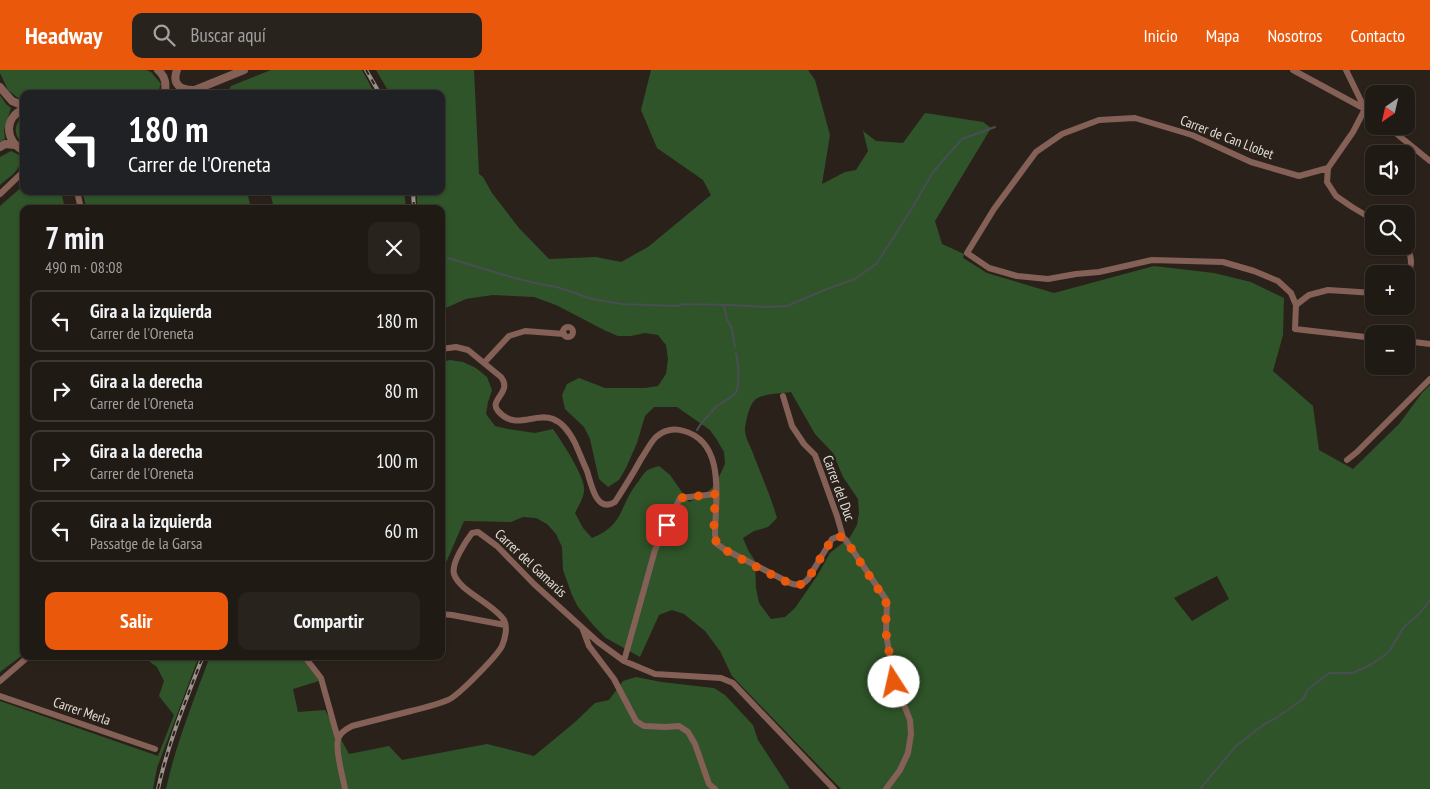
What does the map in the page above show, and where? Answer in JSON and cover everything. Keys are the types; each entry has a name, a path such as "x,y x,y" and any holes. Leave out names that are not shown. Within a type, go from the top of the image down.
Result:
{"street":[{"path":"158,70 166,81 165,90"},
{"path":"177,70 175,82 179,87 187,90 195,90 244,70"},
{"path":"1293,70 1365,109"},
{"path":"1346,70 1365,109"},
{"path":"0,87 12,101 20,106"},
{"path":"1365,109 1353,132 1328,168 1327,182 1336,196 1365,215"},
{"path":"15,145 9,133 9,126 11,119 20,110"},
{"name":"Carrer de Can Llobet","path":"1296,305 1291,294 1278,281 1254,271 1223,262 1152,260 1099,272 1048,279 1017,276 989,268 967,253 994,210 1036,152 1062,134 1099,120 1135,118 1192,134 1251,162 1299,176 1328,168"},
{"path":"1398,135 1430,160"},
{"path":"0,147 5,144 15,145 20,148"},
{"path":"0,194 20,175"},
{"path":"1365,292 1328,290 1309,295 1296,305 1294,329 1365,337"},
{"path":"484,363 510,336 525,330 564,334"},
{"path":"1415,342 1430,344"},
{"path":"445,348 464,348 501,377 505,383 504,390 496,404 498,411 509,419 516,422 546,417 561,423 570,433 594,493 602,503 610,504 615,502 652,441 661,433 674,430 685,431 701,441 710,452 715,468 715,535 719,546 724,550 794,584 801,584 807,580 832,539 837,536 843,537"},
{"path":"1347,460 1430,379"},
{"name":"Carrer del Duc","path":"784,396 792,426 815,456 843,537 886,601 886,633 893,677 910,720 911,734 908,753 900,770 886,789"},
{"path":"624,661 655,550 680,498 716,494"},
{"name":"Carrer del Gamarús","path":"505,625 505,622 498,613 458,582 453,572 454,564 472,532 478,532 497,546 534,584 598,642 624,661 654,674 721,678 733,683 834,789"},
{"path":"338,739 344,730 352,726 430,706 454,697 502,647 506,634 505,625 445,614"},
{"path":"582,627 589,646 616,683 636,721 644,726 679,726 688,732 695,744 709,784 715,789"},
{"path":"0,681 24,660"},
{"path":"307,660 321,678 338,739 338,750 345,789"},
{"name":"Carrer Merla","path":"0,696 156,749"}],"green space":[{"path":"0,70 146,70 151,72 161,84 159,90 20,90 20,99 8,90"},
{"path":"271,70 362,70 373,90 229,90 231,86"},
{"path":"376,70 474,70 479,174 519,228 549,259 596,257 621,262 648,247 711,195 703,180 657,148 641,110 651,70 808,70 815,80 830,135 822,184 845,172 856,170 868,151 863,131 876,141 903,143 925,113 983,122 991,128 935,221 942,244 964,254 963,258 987,273 1054,293 1154,266 1214,273 1251,282 1284,298 1283,335 1273,371 1313,406 1319,450 1353,469 1399,424 1430,385 1430,789 841,789 732,676 720,651 705,631 684,614 672,610 659,615 640,657 606,638 578,607 563,570 562,547 556,534 547,524 536,518 523,517 511,522 464,521 445,565 445,361 463,362 476,368 487,377 492,390 486,414 495,426 535,433 553,429 580,473 584,494 575,513 583,528 592,538 603,533 616,521 632,490 647,471 659,466 670,475 689,502 702,496 712,488 725,464 724,452 710,430 677,407 654,407 645,416 637,443 626,468 619,480 608,487 599,479 590,439 584,427 565,409 562,395 567,384 579,378 605,388 645,388 658,386 666,374 668,359 666,345 658,335 645,333 618,336 556,305 534,297 493,295 466,299 445,308 445,205 417,205 417,195 445,195 445,90 388,90","holes":["791,392 815,434 833,453 843,477 858,499 859,513 857,525 850,537 830,553 795,608 785,617 771,619 759,603 756,588 755,561 743,538 754,531 768,527 777,518 746,437 745,428 750,407 761,396","1217,576 1229,599 1192,621 1174,598"]},
{"path":"0,95 11,108 4,130 5,139 0,142"},
{"path":"20,119 20,141 16,134"},
{"path":"11,151 19,155 20,164 15,172 0,185 0,157"},
{"path":"20,188 20,195 62,195 64,205 20,205 20,657 0,672 0,206"},
{"path":"83,195 248,195 250,205 86,205"},
{"path":"271,195 404,195 406,205 273,205"},
{"path":"147,660 198,660 157,768 153,789 0,789 0,701 158,756 174,715 159,696 164,681 157,667"},
{"path":"209,660 303,660 321,678 319,681 293,689 298,712 325,710 349,754 389,746 402,760 487,744 534,756 595,703 609,700 623,681 636,677 714,688 725,695 753,725 758,740 790,789 166,789 180,738"}],"waterway":[{"path":"448,258 511,277 557,287 592,299 622,304 787,306 855,279 877,263 933,172 962,139 995,127"},
{"path":"724,306 732,329 735,347"},
{"path":"697,430 717,406 736,392 738,378 736,353"},
{"path":"1200,789 1236,746 1263,725 1303,699 1308,689 1329,673 1353,673 1372,664 1389,652 1403,628 1420,613 1430,600"}],"railway":[{"path":"366,70 378,90"},
{"path":"413,195 414,205"},
{"path":"158,789 172,738 201,660"}],"route":[{"path":"667,525 680,498 716,494 715,535 719,546 796,585 808,579 830,541 837,536 843,537 886,601 886,633 894,682"}]}
